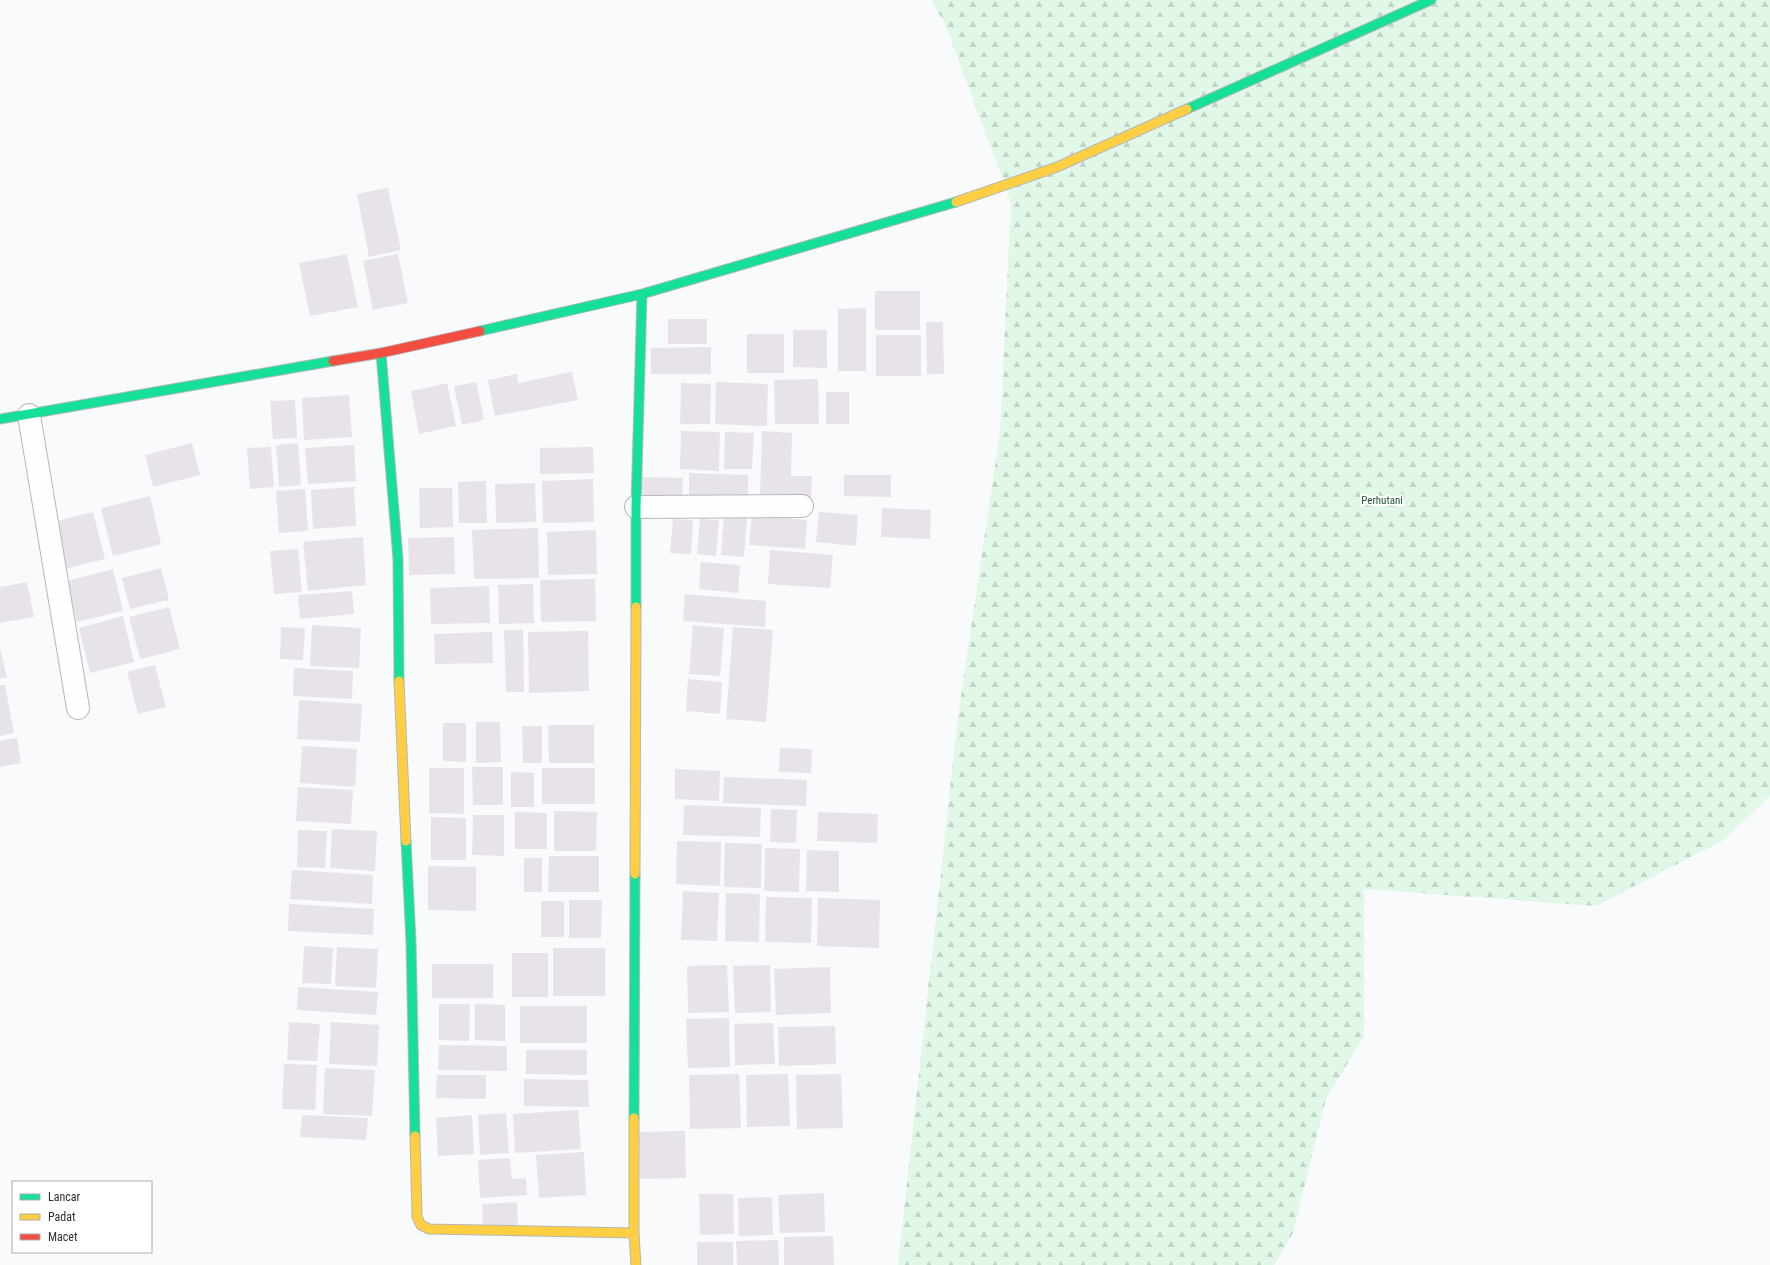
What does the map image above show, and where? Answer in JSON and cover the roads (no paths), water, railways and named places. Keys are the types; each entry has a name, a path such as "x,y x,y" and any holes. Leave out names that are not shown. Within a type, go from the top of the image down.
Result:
{"street":[{"path":"0,419 381,353 642,294 943,206 1057,167 1431,0"},
{"path":"636,1265 634,1233 636,507 642,294"},
{"path":"381,353 398,559 399,686 411,942 417,1217 421,1225 429,1229 634,1233"},
{"path":"29,415 78,708"},
{"path":"636,507 802,506"}],"park label":[{"name":"Perhutani","path":"1382,500"}]}
